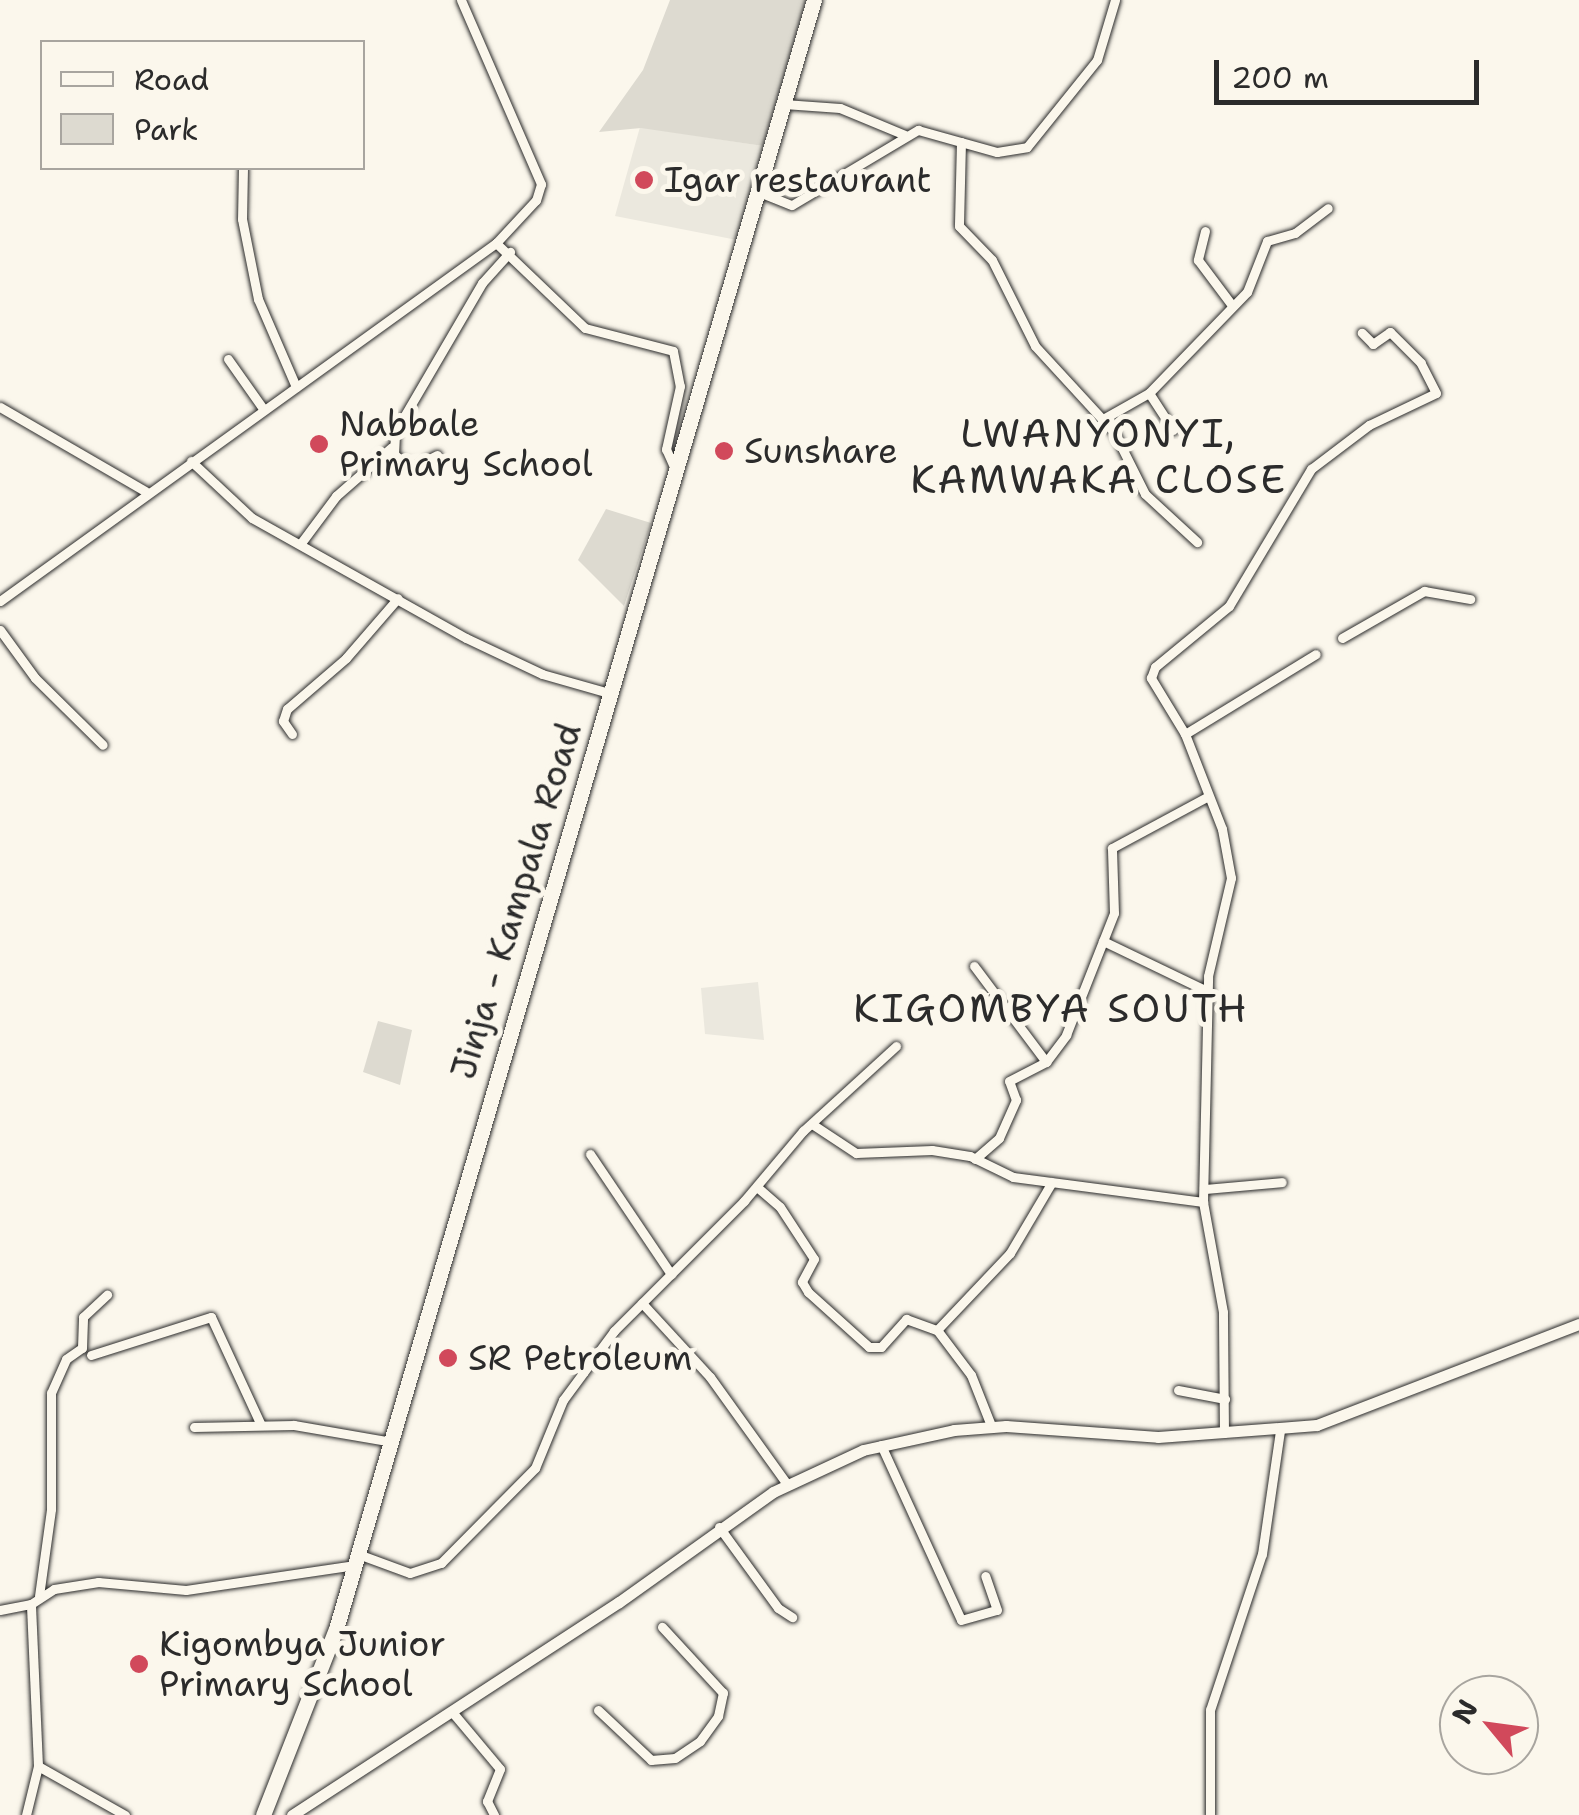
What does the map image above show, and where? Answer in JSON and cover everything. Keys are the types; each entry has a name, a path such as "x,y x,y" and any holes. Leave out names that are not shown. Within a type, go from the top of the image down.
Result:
{"highway":[{"name":"Jinja - Kampala Road","path":"264,1815 318,1684 357,1560 674,467 814,0"}],"street":[{"path":"0,601 145,490 264,410 496,243 536,200 541,184 461,0"},
{"path":"759,192 792,205 918,130 997,152 1027,147 1042,134 1096,60 1115,0"},
{"path":"784,104 840,108 904,135"},
{"path":"960,142 960,226 992,260 1036,346 1103,419 1145,494 1197,542"},
{"path":"243,170 242,219 258,299 296,386"},
{"path":"1103,419 1150,393 1231,304 1247,292 1267,241 1295,234 1328,208"},
{"path":"1205,231 1198,260 1231,304"},
{"path":"496,243 510,252 585,328 673,351 680,386 666,449 674,467"},
{"path":"301,544 336,496 392,447 428,374 482,283 510,252"},
{"path":"1224,1432 1223,1312 1203,1202 1212,951 1231,895 1226,841 1205,798 1185,734 1151,678 1155,667 1230,606 1311,469 1369,425 1436,392 1421,363 1390,332 1373,344 1362,333"},
{"path":"228,359 264,410"},
{"path":"1150,393 1173,430"},
{"path":"0,407 145,490"},
{"path":"392,447 417,465 437,455"},
{"path":"191,461 228,500 398,598 542,674 609,693"},
{"path":"1342,638 1424,591 1470,599"},
{"path":"292,734 282,720 287,709 346,658 398,598"},
{"path":"0,630 36,678 103,745"},
{"path":"1185,734 1316,654"},
{"path":"975,1159 999,1138 1016,1100 1009,1081 1046,1062 1066,1035 1114,913 1112,848 1205,798"},
{"path":"1103,941 1209,992"},
{"path":"974,966 1046,1062"},
{"path":"0,1610 109,1581 186,1590 357,1560 410,1573 441,1563 535,1468 574,1380 812,1124 896,1046"},
{"path":"812,1124 856,1153 932,1150 975,1159 1012,1178 1203,1202"},
{"path":"590,1154 671,1274"},
{"path":"936,1330 1010,1254 1052,1182"},
{"path":"1204,1189 1282,1182"},
{"path":"757,1187 780,1207 814,1258 802,1282 808,1292 869,1347 881,1347 906,1319 936,1330 971,1375 992,1428"},
{"path":"26,1815 38,1766 35,1600 51,1510 53,1383 66,1359 82,1348 84,1316 107,1295"},
{"path":"642,1303 710,1378 787,1484"},
{"path":"91,1355 211,1317 260,1423"},
{"path":"292,1815 453,1713 787,1484 880,1445 992,1428 1158,1437 1280,1431 1340,1420 1579,1324"},
{"path":"1178,1390 1225,1399"},
{"path":"194,1427 260,1423 392,1442"},
{"path":"1210,1815 1210,1710 1262,1554 1280,1431"},
{"path":"880,1445 961,1620 997,1610 985,1576"},
{"path":"719,1527 778,1608 792,1617"},
{"path":"598,1710 651,1760 675,1758 700,1741 718,1716 724,1693 662,1627"},
{"path":"453,1713 500,1769 487,1801 494,1815"},
{"path":"38,1766 126,1815"}],"shaded area":[{"path":"640,127 763,146 737,240 615,216"},
{"path":"758,982 764,1040 705,1034 701,988"}],"green space":[{"path":"670,0 806,0 763,146 641,128 599,132 643,70"},
{"path":"606,509 651,523 624,606 578,560"},
{"path":"378,1021 412,1030 400,1085 363,1072"}],"place":[{"name":"Igar restaurant","path":"644,180"},
{"name":"Nabbale Primary School","path":"319,444"},
{"name":"Sunshare","path":"724,451"},
{"name":"SR Petroleum","path":"448,1358"},
{"name":"Kigombya Junior Primary School","path":"139,1664"}],"district":[{"name":"LWANYONYI, KAMWAKA CLOSE","path":"1099,456"},
{"name":"KIGOMBYA SOUTH","path":"1051,1008"}]}
